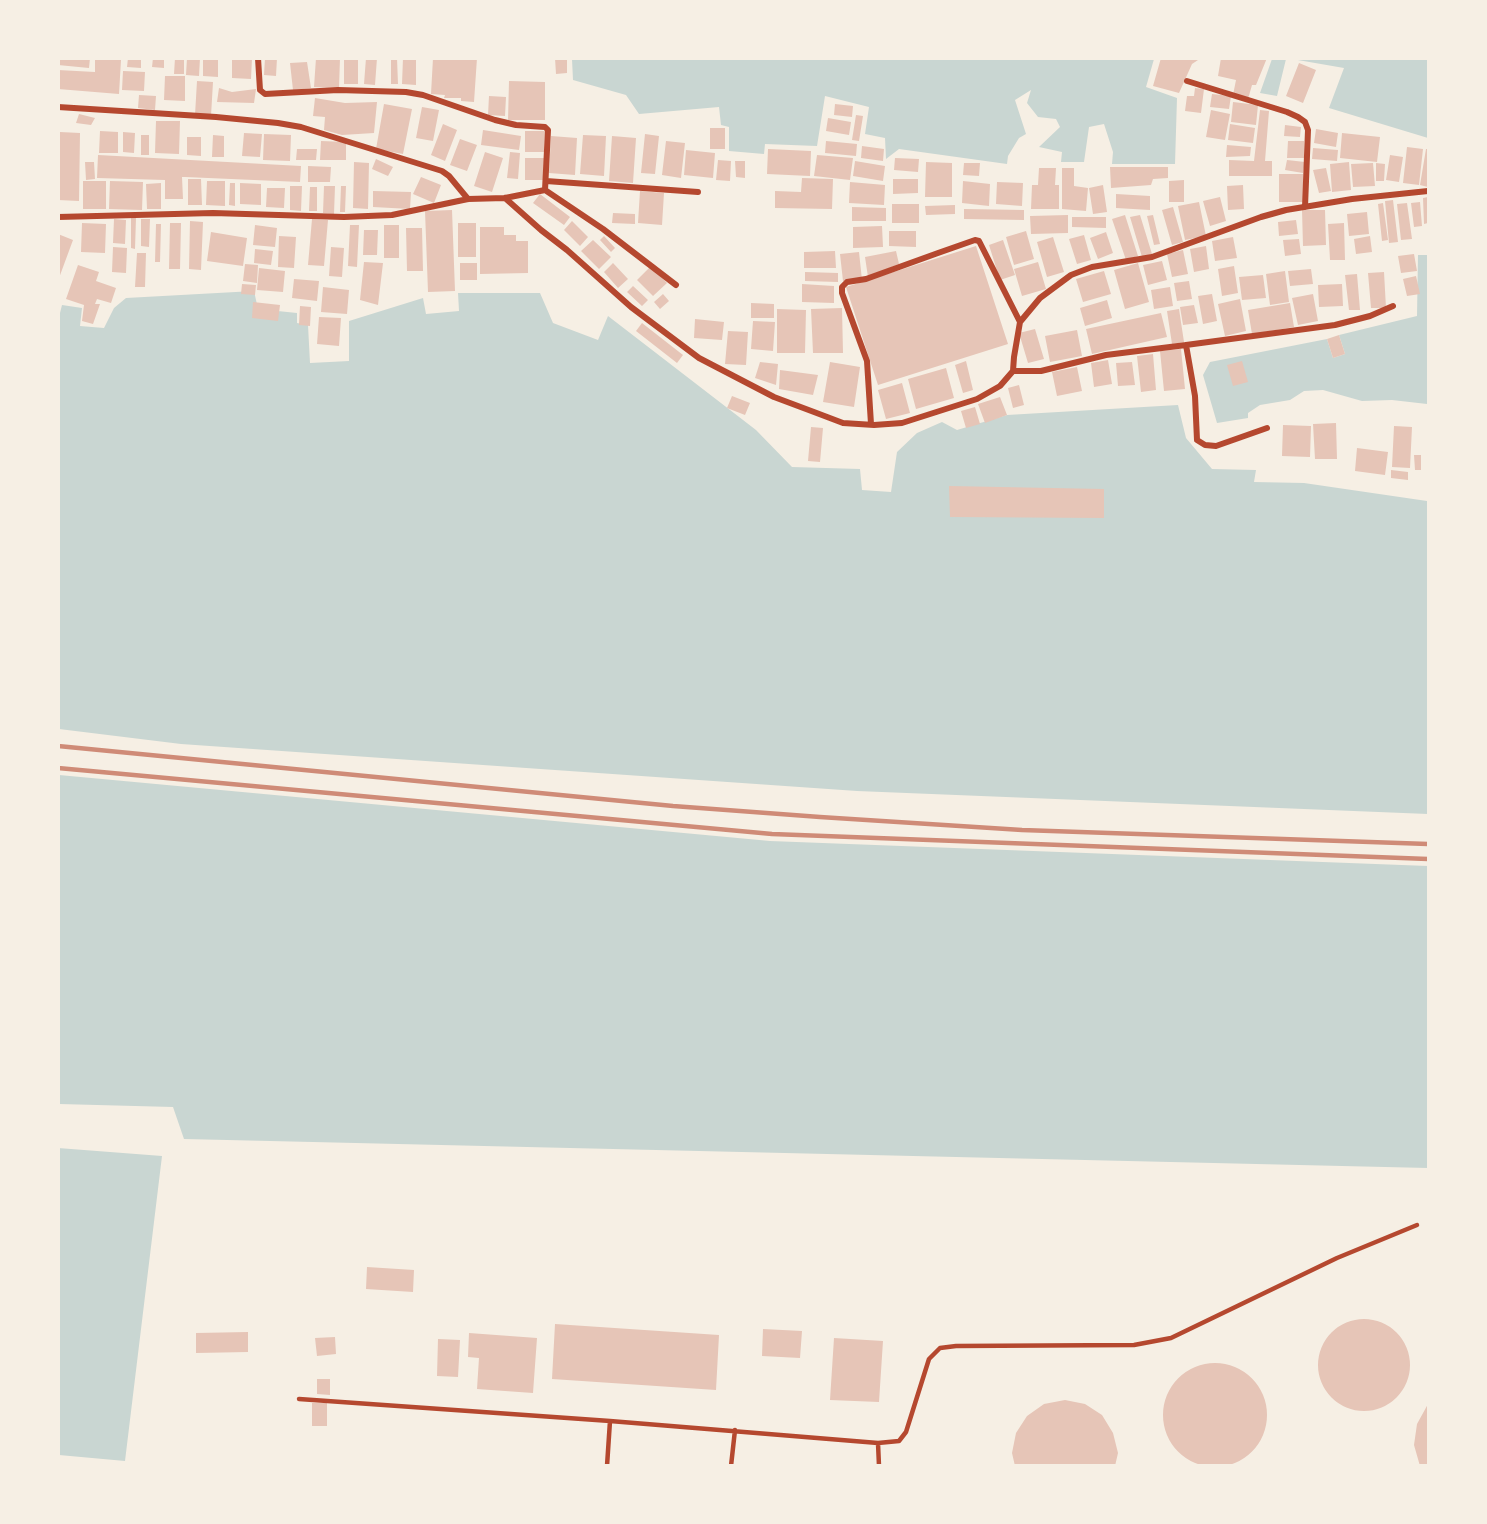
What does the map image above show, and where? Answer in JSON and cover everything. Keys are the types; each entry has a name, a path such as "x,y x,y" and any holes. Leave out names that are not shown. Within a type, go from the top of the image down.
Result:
{"street":[{"path":"258,58 260,90 265,94 338,90 423,95 495,120 516,125 545,127 548,130 544,190"},
{"path":"1186,81 1287,112 1305,122 1308,130 1305,207"},
{"path":"58,106 216,117 301,127 442,171 468,199"},
{"path":"546,182 698,192"},
{"path":"58,217 213,213 344,217 401,214 468,199 505,198 544,190 603,229 676,285"},
{"path":"505,198 631,307 699,358 774,397 843,423 871,424 902,423 977,399 1000,386 1013,371 1020,322 1041,298 1071,275 1092,267 1152,257 1261,217 1352,199 1428,191"},
{"path":"871,424 867,361 842,293 845,284 866,279 975,240 979,241 1020,322"},
{"path":"1013,371 1041,371 1106,355 1335,325 1370,316 1393,306"},
{"path":"1186,345 1195,396 1197,440 1205,446 1216,447 1267,428"}],"lane":[{"path":"299,1399 735,1430 878,1443 899,1441 906,1432 929,1359 940,1348 1134,1345 1172,1338 1337,1258 1417,1225"},
{"path":"607,1466 610,1421"},
{"path":"731,1466 735,1430"},
{"path":"878,1443 879,1466"}],"shaded area":[{"path":"572,59 1154,59 1146,87 1177,98 1175,164 1112,164 1113,152 1104,124 1089,127 1084,162 1061,162 1062,152 1039,147 1060,127 1056,119 1038,117 1027,103 1031,90 1015,100 1026,134 1019,138 1008,156 1007,164 899,149 886,159 885,138 865,134 869,107 825,96 817,146 765,144 764,154 729,151 729,127 721,125 719,107 639,114 626,95 573,80"},
{"path":"1272,59 1286,59 1277,96 1260,93"},
{"path":"1292,59 1428,59 1428,138 1329,108 1344,68"},
{"path":"1418,255 1428,255 1428,814 857,791 181,744 59,729 58,321 62,305 82,308 80,326 104,328 114,308 126,298 254,291 258,309 297,313 297,323 308,325 310,363 349,361 349,321 423,298 426,314 459,311 458,293 540,293 553,323 598,340 608,316 756,430 792,467 860,469 862,490 891,492 897,452 917,433 942,422 957,430 1007,415 1178,405 1186,438 1212,469 1256,470 1254,482 1304,483 1427,501 1427,404 1392,400 1362,401 1323,390 1304,391 1290,400 1260,405 1248,413 1248,418 1217,423 1203,375 1210,362 1327,339 1333,358 1345,354 1339,335 1417,316"},
{"path":"59,775 770,841 1428,866 1428,1168 184,1139 173,1107 59,1104"},
{"path":"58,1148 162,1156 125,1461 59,1455"}],"building":[{"path":"58,58 90,58 89,68 58,65"},
{"path":"128,58 141,58 141,68 127,67"},
{"path":"153,58 164,58 164,68 152,67"},
{"path":"175,58 184,58 184,74 174,74"},
{"path":"187,58 200,58 199,76 186,75"},
{"path":"203,58 218,58 218,77 203,76"},
{"path":"232,58 252,58 251,79 232,78"},
{"path":"265,58 277,58 276,76 264,75"},
{"path":"316,58 340,58 339,88 314,87"},
{"path":"344,58 358,58 358,84 344,84"},
{"path":"366,58 377,58 375,85 364,84"},
{"path":"391,58 397,58 398,84 391,84"},
{"path":"403,58 416,58 416,85 402,84"},
{"path":"433,58 477,58 474,102 431,94"},
{"path":"555,58 567,58 567,73 556,74"},
{"path":"1161,58 1201,58 1192,64 1179,93 1153,86"},
{"path":"1221,58 1267,58 1256,85 1252,85 1248,99 1233,95 1236,80 1218,76"},
{"path":"95,59 121,60 119,94 58,89 58,70 95,72"},
{"path":"307,62 311,88 293,90 290,63"},
{"path":"1299,63 1316,70 1303,103 1286,96"},
{"path":"123,71 145,72 144,91 122,90"},
{"path":"165,76 185,76 185,101 164,100"},
{"path":"197,81 213,82 211,116 195,115"},
{"path":"509,81 545,82 545,120 508,120"},
{"path":"219,88 232,92 256,89 254,103 217,102"},
{"path":"1195,88 1204,89 1201,113 1185,111 1187,96 1194,96"},
{"path":"1212,94 1231,96 1229,109 1210,107"},
{"path":"139,95 156,96 155,110 138,108"},
{"path":"489,96 506,97 505,116 488,115"},
{"path":"315,98 345,103 377,102 374,133 342,135 324,130 325,117 313,116"},
{"path":"1233,102 1258,105 1256,125 1231,122"},
{"path":"384,104 412,109 403,154 376,149"},
{"path":"835,104 853,106 852,117 834,115"},
{"path":"422,107 439,110 433,141 416,138"},
{"path":"1211,110 1230,114 1225,140 1206,137"},
{"path":"1260,110 1269,111 1265,161 1272,161 1272,176 1229,176 1229,160 1254,161"},
{"path":"79,114 95,118 91,125 76,123"},
{"path":"856,115 863,116 859,141 852,140"},
{"path":"828,118 851,122 849,135 826,131"},
{"path":"156,121 180,121 179,154 155,153"},
{"path":"443,124 457,130 445,161 431,155"},
{"path":"1230,124 1255,128 1253,143 1228,140"},
{"path":"1285,125 1301,127 1300,137 1284,136"},
{"path":"710,128 725,128 725,149 710,149"},
{"path":"1316,129 1338,133 1336,147 1314,143"},
{"path":"483,130 521,136 519,150 481,145"},
{"path":"100,131 118,132 118,153 99,153"},
{"path":"525,131 545,131 544,152 525,152"},
{"path":"60,132 80,133 79,201 58,200"},
{"path":"123,132 135,133 134,153 123,152"},
{"path":"244,133 262,134 260,157 242,156"},
{"path":"1342,133 1380,137 1377,162 1340,158"},
{"path":"264,134 291,135 290,161 263,160"},
{"path":"645,134 659,136 655,174 641,173"},
{"path":"141,135 149,135 149,155 141,155"},
{"path":"213,135 224,136 224,157 212,157"},
{"path":"583,135 606,136 604,176 580,174"},
{"path":"551,136 577,138 575,175 549,173"},
{"path":"612,136 636,138 633,183 609,181"},
{"path":"187,137 201,137 201,156 187,155"},
{"path":"460,139 477,145 467,171 450,165"},
{"path":"321,141 346,142 346,160 320,160"},
{"path":"666,141 685,143 681,178 662,175"},
{"path":"826,141 857,144 856,156 825,153"},
{"path":"1288,141 1304,141 1304,158 1287,158"},
{"path":"1227,145 1251,147 1250,156 1226,157"},
{"path":"862,146 884,149 883,161 861,158"},
{"path":"1407,147 1423,149 1419,185 1403,183"},
{"path":"1313,148 1338,150 1337,161 1312,159"},
{"path":"297,149 317,149 316,160 296,160"},
{"path":"768,149 811,151 810,176 767,174"},
{"path":"1426,149 1428,149 1428,187 1420,185"},
{"path":"686,150 715,153 713,178 684,175"},
{"path":"485,152 503,158 492,192 474,186"},
{"path":"510,152 520,153 518,179 507,178"},
{"path":"98,155 301,166 300,182 182,177 183,199 165,199 165,180 97,178"},
{"path":"817,155 853,158 850,180 814,176"},
{"path":"1390,155 1403,157 1399,182 1386,180"},
{"path":"525,158 544,158 543,180 525,180"},
{"path":"895,158 919,159 918,172 894,170"},
{"path":"376,159 393,167 388,176 372,169"},
{"path":"718,160 731,161 730,181 716,180"},
{"path":"1287,160 1305,162 1303,173 1285,170"},
{"path":"735,161 745,161 745,178 736,177"},
{"path":"855,161 885,166 883,181 853,176"},
{"path":"85,162 94,162 95,179 86,180"},
{"path":"354,162 369,163 368,209 353,208"},
{"path":"926,162 952,163 952,197 925,197"},
{"path":"1349,162 1351,190 1332,192 1330,164"},
{"path":"964,163 980,163 979,176 963,175"},
{"path":"1373,163 1375,186 1353,187 1351,164"},
{"path":"1376,163 1385,164 1384,181 1376,181"},
{"path":"308,166 331,167 330,182 308,182"},
{"path":"1110,167 1168,167 1168,178 1153,179 1151,185 1111,188"},
{"path":"1039,168 1056,168 1055,185 1059,185 1059,209 1031,209 1032,185 1038,185"},
{"path":"1062,168 1074,168 1074,186 1088,188 1086,211 1062,209"},
{"path":"1326,168 1331,191 1319,193 1313,170"},
{"path":"1279,174 1303,174 1303,202 1279,202"},
{"path":"421,177 441,185 434,203 413,194"},
{"path":"802,178 833,179 832,209 775,208 775,191 801,192"},
{"path":"188,179 201,179 202,205 188,205"},
{"path":"893,179 918,179 918,193 893,194"},
{"path":"1184,180 1184,202 1169,202 1169,181"},
{"path":"83,181 106,181 106,209 83,209"},
{"path":"110,181 143,182 142,210 109,209"},
{"path":"207,181 225,181 225,206 206,205"},
{"path":"963,181 990,184 989,206 962,203"},
{"path":"850,182 885,185 884,205 849,203"},
{"path":"997,182 1023,183 1022,206 996,204"},
{"path":"161,183 161,209 147,209 146,184"},
{"path":"230,183 235,183 235,206 229,205"},
{"path":"240,183 261,184 261,205 240,204"},
{"path":"1103,185 1107,212 1093,214 1089,188"},
{"path":"1243,185 1244,209 1228,210 1227,186"},
{"path":"290,186 302,186 301,211 290,210"},
{"path":"324,186 335,186 334,214 323,213"},
{"path":"341,186 346,186 345,212 340,212"},
{"path":"310,187 317,187 317,211 309,211"},
{"path":"267,188 285,188 284,208 266,207"},
{"path":"373,191 411,192 410,209 373,207"},
{"path":"640,191 664,193 662,225 638,223"},
{"path":"540,194 570,217 564,225 533,203"},
{"path":"1116,194 1150,196 1150,210 1116,208"},
{"path":"1220,197 1226,221 1210,226 1203,201"},
{"path":"1428,197 1428,223 1424,224 1423,198"},
{"path":"1393,200 1398,242 1389,243 1385,201"},
{"path":"1199,202 1206,236 1185,240 1178,206"},
{"path":"1420,202 1422,226 1414,227 1411,203"},
{"path":"1383,203 1388,240 1382,241 1378,204"},
{"path":"1407,203 1412,239 1401,240 1397,204"},
{"path":"892,204 919,204 919,223 892,223"},
{"path":"955,205 955,214 926,215 925,206"},
{"path":"852,207 886,208 886,221 852,221"},
{"path":"1173,207 1183,242 1172,245 1162,210"},
{"path":"964,209 1024,210 1024,220 964,219"},
{"path":"452,210 455,291 428,292 425,211"},
{"path":"1302,210 1325,210 1326,245 1303,246"},
{"path":"1367,212 1369,234 1349,236 1347,214"},
{"path":"613,213 635,214 635,224 612,223"},
{"path":"1068,215 1068,233 1031,234 1030,216"},
{"path":"1125,215 1138,256 1126,260 1112,219"},
{"path":"1140,215 1152,254 1142,257 1130,217"},
{"path":"1153,215 1160,244 1154,245 1147,216"},
{"path":"1072,217 1106,217 1106,228 1072,227"},
{"path":"131,218 136,218 135,249 131,248"},
{"path":"114,219 126,220 125,244 113,243"},
{"path":"141,219 150,219 149,247 141,246"},
{"path":"312,219 328,220 324,266 308,265"},
{"path":"1296,220 1298,234 1279,236 1278,222"},
{"path":"190,221 203,222 201,270 189,269"},
{"path":"572,221 588,237 580,246 564,230"},
{"path":"82,223 106,224 105,253 81,252"},
{"path":"170,223 181,223 180,269 169,269"},
{"path":"458,223 476,223 476,257 458,257"},
{"path":"1344,223 1345,260 1330,260 1328,224"},
{"path":"156,224 161,224 160,262 155,262"},
{"path":"255,225 277,228 275,247 253,245"},
{"path":"350,225 359,225 357,267 348,266"},
{"path":"384,225 399,225 399,258 384,258"},
{"path":"882,226 883,247 853,248 853,227"},
{"path":"480,227 504,227 504,235 516,235 516,241 528,241 528,273 480,274"},
{"path":"406,228 422,228 423,271 407,271"},
{"path":"364,230 378,230 377,255 363,255"},
{"path":"889,231 916,231 916,247 889,246"},
{"path":"1026,231 1034,259 1014,265 1006,237"},
{"path":"211,232 247,238 243,266 207,261"},
{"path":"1106,232 1113,253 1098,259 1090,238"},
{"path":"58,234 73,240 59,278 58,278"},
{"path":"1084,235 1091,260 1077,264 1069,239"},
{"path":"279,236 296,237 294,268 278,267"},
{"path":"604,236 615,248 611,252 600,240"},
{"path":"1370,236 1372,252 1356,254 1354,239"},
{"path":"1053,237 1064,272 1047,277 1037,242"},
{"path":"1233,237 1237,258 1215,261 1212,241"},
{"path":"1299,239 1301,254 1285,256 1283,240"},
{"path":"593,240 611,257 599,269 581,251"},
{"path":"1003,240 1015,275 1000,280 989,245"},
{"path":"976,246 1008,344 878,385 846,287"},
{"path":"1206,246 1209,269 1194,272 1190,249"},
{"path":"113,247 127,248 126,273 112,272"},
{"path":"331,247 344,248 342,277 329,276"},
{"path":"255,249 273,251 271,265 254,263"},
{"path":"1183,250 1188,274 1172,277 1167,254"},
{"path":"835,251 836,268 804,268 804,252"},
{"path":"896,251 899,264 868,277 865,257"},
{"path":"859,252 862,280 843,281 840,254"},
{"path":"137,253 146,253 145,287 135,287"},
{"path":"1414,254 1417,271 1401,273 1398,256"},
{"path":"1162,261 1167,280 1148,285 1143,265"},
{"path":"364,262 383,263 378,305 360,300"},
{"path":"1038,262 1046,289 1022,296 1014,269"},
{"path":"460,263 477,263 477,280 460,280"},
{"path":"613,263 628,279 618,288 604,272"},
{"path":"1138,263 1149,302 1125,309 1114,270"},
{"path":"245,264 258,265 257,283 243,281"},
{"path":"78,265 99,272 96,281 116,288 111,303 97,299 95,304 100,304 93,324 82,321 84,305 66,299"},
{"path":"651,266 667,283 653,296 637,280"},
{"path":"1234,266 1238,293 1222,296 1218,269"},
{"path":"259,268 285,271 283,292 257,290"},
{"path":"1311,269 1313,284 1290,286 1288,271"},
{"path":"1104,271 1111,294 1083,302 1076,279"},
{"path":"1285,271 1289,302 1270,305 1266,274"},
{"path":"805,272 838,273 838,282 805,281"},
{"path":"1384,272 1386,308 1371,308 1368,273"},
{"path":"1357,274 1360,310 1349,310 1345,275"},
{"path":"1263,275 1266,298 1242,300 1239,277"},
{"path":"1416,276 1420,294 1407,296 1403,279"},
{"path":"294,279 319,281 317,301 292,298"},
{"path":"1189,281 1192,299 1177,301 1174,283"},
{"path":"242,284 256,285 255,295 241,294"},
{"path":"802,284 834,286 834,303 802,302"},
{"path":"1342,284 1343,306 1319,307 1318,285"},
{"path":"633,286 648,300 642,306 627,292"},
{"path":"323,287 349,290 347,314 321,312"},
{"path":"1170,287 1173,306 1154,309 1151,290"},
{"path":"663,294 669,301 660,309 654,302"},
{"path":"1212,294 1217,321 1203,324 1198,296"},
{"path":"1313,294 1318,321 1298,325 1292,298"},
{"path":"1240,299 1246,331 1225,336 1218,304"},
{"path":"1107,300 1112,318 1085,326 1080,308"},
{"path":"253,302 280,305 278,321 252,318"},
{"path":"751,303 774,304 774,318 751,318"},
{"path":"1290,303 1294,327 1252,334 1248,310"},
{"path":"1194,305 1198,323 1183,325 1180,307"},
{"path":"300,306 311,307 310,326 299,325"},
{"path":"842,308 843,353 813,353 811,309"},
{"path":"777,309 806,310 805,353 777,353"},
{"path":"1179,309 1184,342 1172,344 1167,311"},
{"path":"1161,313 1167,337 1092,354 1086,329"},
{"path":"319,317 341,318 339,346 317,344"},
{"path":"695,319 724,322 722,340 694,338"},
{"path":"753,321 775,322 773,351 751,349"},
{"path":"642,323 683,355 677,363 636,331"},
{"path":"1035,329 1044,359 1028,363 1019,333"},
{"path":"1077,330 1082,356 1050,362 1045,336"},
{"path":"728,331 748,332 746,365 725,364"},
{"path":"1339,335 1345,354 1333,358 1327,339"},
{"path":"1181,349 1185,389 1164,391 1160,351"},
{"path":"1153,354 1156,390 1141,392 1137,356"},
{"path":"1108,360 1112,384 1094,387 1091,363"},
{"path":"966,361 973,390 963,393 955,365"},
{"path":"1242,361 1248,382 1233,386 1227,365"},
{"path":"760,362 778,364 776,385 755,378"},
{"path":"830,362 860,367 854,407 823,402"},
{"path":"1132,362 1135,385 1118,386 1116,363"},
{"path":"1077,367 1082,391 1057,396 1052,372"},
{"path":"946,368 954,398 916,409 908,379"},
{"path":"780,370 818,375 813,395 779,389"},
{"path":"902,383 910,413 886,419 878,390"},
{"path":"1019,385 1024,405 1013,408 1008,388"},
{"path":"732,396 750,403 745,415 727,408"},
{"path":"1000,397 1007,415 985,423 978,404"},
{"path":"975,407 980,424 966,428 961,411"},
{"path":"1336,423 1337,459 1315,459 1313,424"},
{"path":"1283,425 1311,426 1310,457 1282,456"},
{"path":"1394,426 1412,427 1410,468 1392,467"},
{"path":"811,427 823,428 820,462 808,461"},
{"path":"1357,448 1388,452 1385,475 1355,471"},
{"path":"1414,455 1421,455 1421,470 1415,470"},
{"path":"1391,470 1408,472 1408,480 1391,478"},
{"path":"949,486 1104,489 1104,518 950,517"},
{"path":"367,1267 414,1270 413,1292 366,1289"},
{"path":"1364,1319 1382,1323 1396,1333 1406,1347 1410,1365 1406,1383 1396,1397 1382,1407 1364,1411 1346,1407 1332,1397 1322,1383 1318,1365 1322,1347 1332,1333 1346,1323"},
{"path":"555,1324 719,1335 716,1390 552,1379"},
{"path":"763,1329 802,1331 800,1358 762,1356"},
{"path":"248,1332 248,1352 196,1353 196,1333"},
{"path":"469,1333 537,1338 533,1393 477,1389 479,1358 468,1357"},
{"path":"335,1337 336,1354 317,1356 315,1338"},
{"path":"834,1338 883,1341 879,1402 830,1400"},
{"path":"438,1339 460,1340 458,1377 437,1376"},
{"path":"1215,1363 1235,1367 1252,1378 1263,1395 1267,1415 1263,1435 1252,1452 1235,1463 1215,1467 1195,1463 1178,1452 1167,1435 1163,1415 1167,1395 1178,1378 1195,1367"},
{"path":"317,1379 330,1379 330,1395 317,1394"},
{"path":"1065,1400 1085,1404 1102,1415 1113,1433 1118,1453 1115,1466 1015,1466 1012,1453 1016,1433 1027,1416 1044,1404"},
{"path":"312,1403 327,1403 327,1426 312,1426"},
{"path":"1428,1404 1428,1466 1420,1466 1414,1445 1417,1424"}],"railway":[{"path":"58,746 673,806 820,817 1022,830 1428,844"},
{"path":"58,768 772,834 1428,859"}]}
